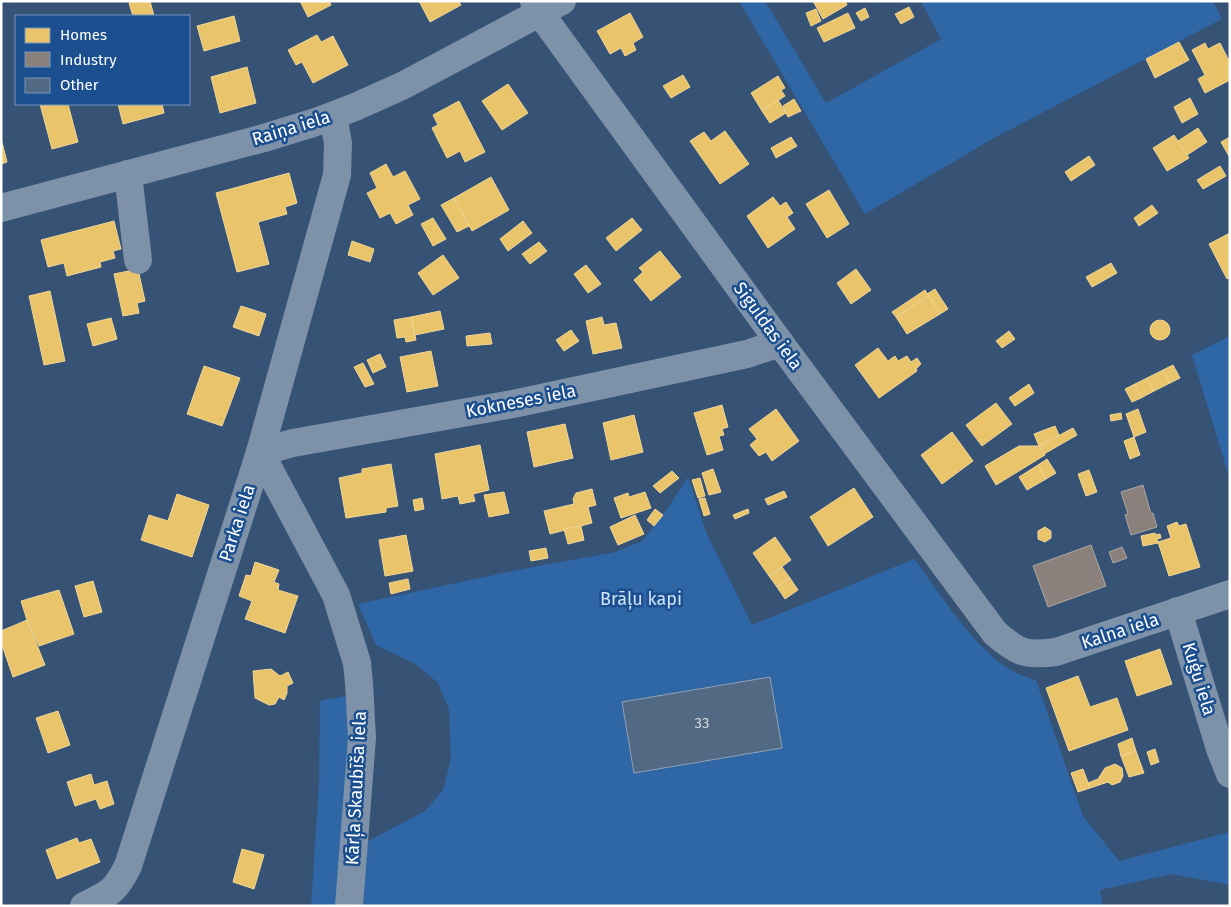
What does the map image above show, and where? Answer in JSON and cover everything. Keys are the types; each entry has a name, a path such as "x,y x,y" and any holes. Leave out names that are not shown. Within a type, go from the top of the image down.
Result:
{"street":[{"name":"Raiņa iela","path":"1,208 264,138 333,116 402,86 545,5"},
{"name":"Siguldas iela","path":"545,5 780,343 996,633 1011,645"},
{"name":"Parka iela","path":"84,906 108,895 119,884 128,866 260,452 337,175 338,143 333,116"},
{"path":"128,174 138,260"},
{"name":"Kokneses iela","path":"260,452 293,443 513,404 747,354 780,343"},
{"name":"Kārļa Skaubīša iela","path":"260,452 336,595 357,663 362,738 349,906"},
{"name":"Kalna iela","path":"1011,645 1022,652 1038,654 1056,652 1230,594"},
{"name":"Kuģu iela","path":"1178,612 1220,749 1230,774"}],"green space":[{"path":"739,1 765,1 826,103 941,39 921,1 1213,1 1222,19 994,138 865,214"},
{"path":"1230,336 1230,480 1192,355"},
{"name":"Brāļu kapi","path":"688,477 706,532 752,625 914,559 958,619 984,649 997,661 1014,672 1036,680 1083,816 1119,861 1230,832 1230,885 1172,874 1100,890 1103,906 356,906 359,846 425,811 443,790 451,759 449,710 438,683 417,665 376,645 358,604 522,569 615,552 642,541 663,515"},
{"path":"352,695 338,906 311,906 319,784 320,701"}],"building: Homes":[{"path":"134,1 150,1 154,15 133,15 129,3"},
{"path":"300,1 329,1 331,5 308,17"},
{"path":"419,1 458,1 461,5 430,22"},
{"path":"813,1 845,1 847,5 823,19"},
{"path":"909,7 914,17 901,24 895,14"},
{"path":"865,8 869,17 861,21 856,13"},
{"path":"816,9 821,21 811,26 806,13"},
{"path":"630,13 643,37 633,43 636,50 625,56 621,48 610,54 597,31"},
{"path":"848,13 855,28 824,42 817,28"},
{"path":"234,16 240,41 204,51 197,26"},
{"path":"317,35 321,42 333,36 348,65 313,83 302,62 296,65 288,50"},
{"path":"1179,42 1189,60 1155,78 1146,59"},
{"path":"1205,43 1208,49 1220,43 1230,63 1230,80 1205,93 1198,79 1205,75 1192,50"},
{"path":"247,67 256,103 220,113 211,77"},
{"path":"683,75 690,87 671,98 663,86"},
{"path":"778,76 785,88 781,90 785,96 762,111 751,93"},
{"path":"508,84 528,113 502,130 482,101"},
{"path":"1190,98 1198,114 1182,123 1174,107"},
{"path":"794,99 801,111 788,117 783,106"},
{"path":"778,100 786,113 770,123 762,111"},
{"path":"459,101 485,152 465,162 460,151 447,158 432,128 438,125 433,115"},
{"path":"40,105 68,105 78,142 52,149"},
{"path":"118,105 162,105 164,113 123,124"},
{"path":"1198,128 1207,142 1187,155 1178,141"},
{"path":"725,131 749,164 720,184 690,141 704,132 711,141"},
{"path":"1174,135 1189,158 1167,171 1153,148"},
{"path":"791,137 797,146 776,158 771,148"},
{"path":"1230,137 1230,158 1221,142"},
{"path":"1,138 7,162 1,164"},
{"path":"1089,156 1095,165 1071,181 1065,172"},
{"path":"386,164 393,177 405,171 420,199 408,205 413,215 396,224 390,213 380,218 367,193 377,188 370,173"},
{"path":"1220,166 1226,176 1203,189 1197,180"},
{"path":"289,173 297,203 285,207 287,214 258,222 269,264 237,272 216,193"},
{"path":"491,177 509,210 472,231 454,198"},
{"path":"829,190 849,224 827,238 806,204"},
{"path":"773,197 780,206 786,202 793,213 787,217 795,229 768,248 747,216"},
{"path":"454,198 469,226 457,232 441,205"},
{"path":"1152,205 1158,213 1139,226 1134,218"},
{"path":"433,218 446,239 433,246 421,224"},
{"path":"632,218 642,230 616,251 606,238"},
{"path":"114,221 121,249 113,251 115,258 100,262 101,267 67,276 64,263 48,267 41,240"},
{"path":"523,221 532,233 508,251 500,239"},
{"path":"1230,233 1230,277 1227,279 1209,244"},
{"path":"352,241 374,249 370,262 348,255"},
{"path":"539,242 547,251 530,264 522,254"},
{"path":"660,251 681,277 651,301 634,280 643,272 639,268"},
{"path":"443,255 459,278 433,295 418,273"},
{"path":"1111,263 1117,273 1092,287 1086,277"},
{"path":"586,265 601,284 588,293 574,274"},
{"path":"138,269 145,301 137,303 139,313 123,316 114,274"},
{"path":"856,269 871,290 851,304 837,283"},
{"path":"935,289 948,309 940,314 927,294"},
{"path":"925,290 929,296 896,317 892,312"},
{"path":"50,291 65,361 44,365 29,296"},
{"path":"929,296 940,314 907,334 896,317"},
{"path":"241,306 266,314 259,336 233,327"},
{"path":"440,311 444,329 415,335 411,317"},
{"path":"411,317 416,340 406,342 405,337 397,338 394,320"},
{"path":"602,317 604,325 616,323 622,348 593,354 586,321"},
{"path":"111,318 117,339 93,346 87,324"},
{"path":"1160,320 1167,323 1170,330 1167,337 1160,340 1153,337 1150,330 1153,323"},
{"path":"571,330 579,341 564,351 556,340"},
{"path":"1009,331 1015,339 1002,348 996,341"},
{"path":"490,333 492,344 467,346 466,336"},
{"path":"878,348 888,361 895,356 898,361 907,356 911,362 917,358 921,364 916,369 917,371 879,398 855,365"},
{"path":"431,351 438,386 407,392 400,357"},
{"path":"380,354 386,367 373,373 367,360"},
{"path":"363,363 374,384 365,387 354,367"},
{"path":"1173,365 1180,378 1170,383 1163,370"},
{"path":"204,366 240,378 222,426 187,414"},
{"path":"1163,370 1170,383 1154,391 1147,378"},
{"path":"1147,378 1154,391 1141,398 1135,384"},
{"path":"1029,384 1034,393 1015,406 1009,398"},
{"path":"1135,384 1141,398 1132,402 1125,389"},
{"path":"996,403 1012,424 982,446 966,425"},
{"path":"722,405 728,427 722,429 724,435 719,436 723,450 707,455 694,413"},
{"path":"776,409 799,441 772,461 766,452 759,456 750,445 757,439 749,429"},
{"path":"1138,409 1146,432 1134,437 1126,414"},
{"path":"1121,413 1122,419 1111,421 1110,415"},
{"path":"634,415 643,452 611,460 603,423"},
{"path":"565,424 573,458 534,467 527,432"},
{"path":"1055,426 1059,435 1039,446 1034,434"},
{"path":"1073,428 1077,435 1044,454 1039,446"},
{"path":"952,432 973,461 942,484 921,455"},
{"path":"1134,437 1140,455 1130,459 1124,441"},
{"path":"480,445 489,490 473,494 475,501 460,504 458,496 442,499 435,454"},
{"path":"1019,446 1039,446 1045,455 996,485 985,466"},
{"path":"1047,459 1056,473 1046,479 1038,465"},
{"path":"391,464 398,506 386,508 386,512 346,518 339,478 362,473 362,469"},
{"path":"1038,465 1046,479 1027,490 1019,477"},
{"path":"713,469 721,492 709,495 702,473"},
{"path":"1089,470 1097,492 1086,496 1078,474"},
{"path":"672,471 679,478 660,493 653,486"},
{"path":"700,478 705,496 698,498 692,480"},
{"path":"854,488 873,517 828,546 810,517"},
{"path":"592,489 596,505 588,507 592,523 550,534 544,511 574,504 573,499 576,493"},
{"path":"784,491 787,497 768,505 765,499"},
{"path":"504,492 509,513 489,517 484,495"},
{"path":"645,492 651,508 621,518 614,498 628,493 629,497"},
{"path":"177,494 209,505 192,557 141,540 149,515 168,521"},
{"path":"422,498 424,509 415,511 413,500"},
{"path":"705,498 710,514 704,516 699,499"},
{"path":"655,509 663,515 654,526 647,520"},
{"path":"748,509 749,513 735,519 733,515"},
{"path":"635,515 644,534 618,545 610,527"},
{"path":"1177,522 1179,526 1186,524 1200,567 1169,576 1158,542 1171,538 1167,526"},
{"path":"581,526 584,540 568,544 564,529"},
{"path":"1045,527 1051,531 1051,538 1045,542 1038,539 1038,531"},
{"path":"1155,533 1156,535 1160,534 1161,538 1157,539 1158,543 1143,546 1141,536"},
{"path":"406,535 413,571 385,576 379,540"},
{"path":"775,537 791,560 769,576 753,553"},
{"path":"546,548 548,558 531,561 529,551"},
{"path":"255,562 279,570 274,582 279,584 278,590 298,596 285,633 245,619 252,601 239,596 246,575 251,576"},
{"path":"782,567 790,578 777,587 769,576"},
{"path":"790,578 798,590 785,599 777,587"},
{"path":"408,579 410,589 391,594 389,583"},
{"path":"93,581 102,612 84,617 75,586"},
{"path":"59,590 74,634 39,646 21,601"},
{"path":"27,620 45,665 13,677 1,642 1,631"},
{"path":"1160,649 1172,684 1137,696 1125,661"},
{"path":"271,669 280,676 288,672 293,683 287,686 284,700 279,697 275,704 269,705 255,698 253,671"},
{"path":"1078,676 1090,707 1117,698 1128,730 1069,751 1046,688"},
{"path":"58,711 70,745 48,753 36,718"},
{"path":"1132,738 1136,751 1121,756 1118,744"},
{"path":"1155,749 1159,762 1151,765 1147,752"},
{"path":"1136,751 1144,773 1129,777 1121,756"},
{"path":"1115,764 1122,768 1123,776 1120,782 1112,785 1108,782 1090,788 1088,783 1098,779 1105,768"},
{"path":"1083,769 1090,788 1078,792 1071,773"},
{"path":"91,774 94,785 107,781 114,804 100,809 96,799 75,806 67,782"},
{"path":"77,838 79,843 91,839 100,862 57,879 46,850"},
{"path":"242,849 264,855 254,889 233,882"}],"building: Industry":[{"path":"1143,485 1151,514 1153,513 1157,527 1131,535 1125,515 1128,514 1121,492"},
{"path":"1091,545 1106,586 1048,607 1033,566"},
{"path":"1122,547 1127,558 1113,563 1109,552"}],"building: Other":[{"path":"770,677 782,748 634,773 622,702"}]}
